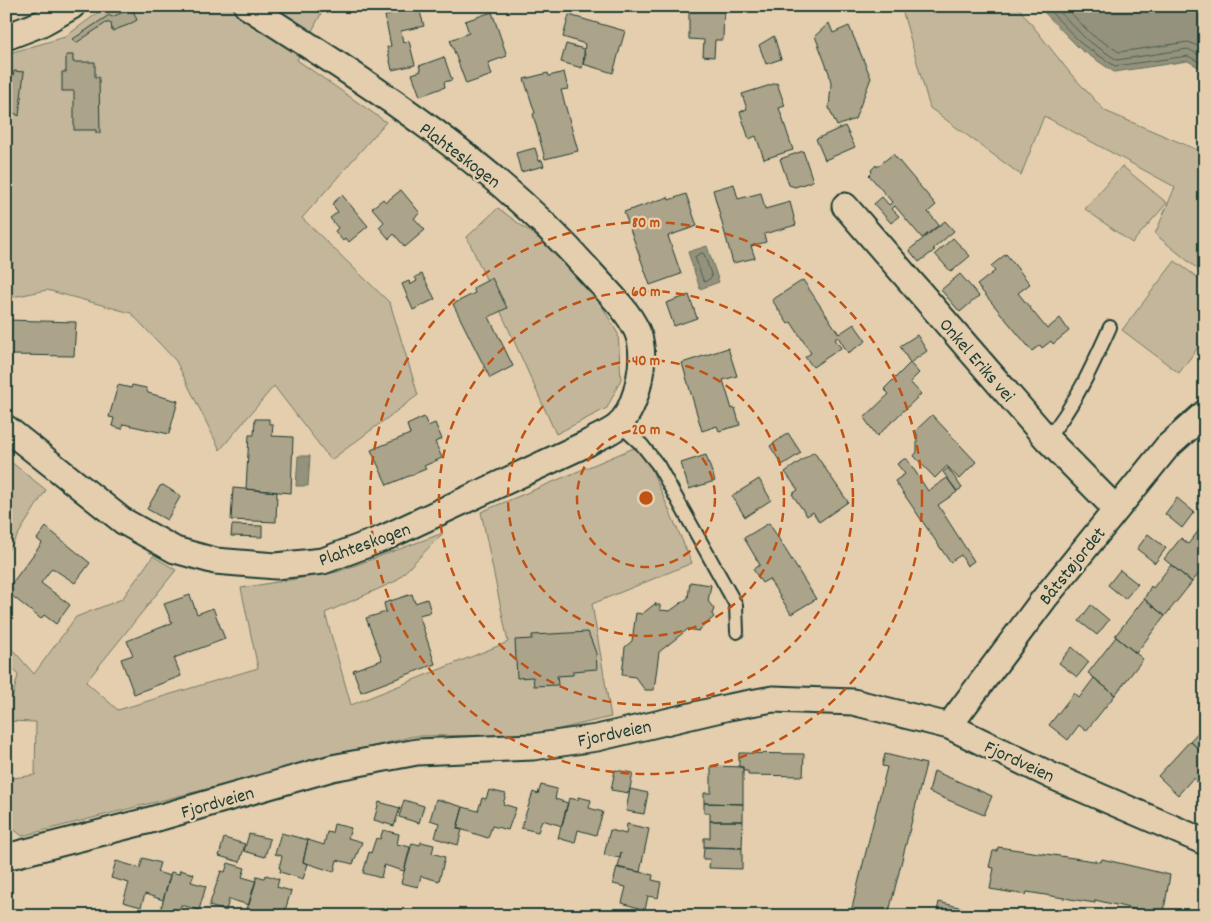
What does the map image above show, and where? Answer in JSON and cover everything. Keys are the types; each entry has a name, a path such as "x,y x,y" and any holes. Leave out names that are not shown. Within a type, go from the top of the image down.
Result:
{"street":[{"path":"6,37 40,24 72,6"},
{"name":"Plahteskogen","path":"6,428 123,521 175,550 215,561 276,566 323,561 384,538 588,443 620,424 634,399 643,363 637,332 621,308 574,254 522,201 472,159 341,66 247,6"},
{"name":"Onkel Eriks vei","path":"845,206 1047,439 1116,509"},
{"name":"Båtstøjordet","path":"950,726 1044,599 1116,509 1167,447 1205,413"},
{"name":"Fjordveien","path":"6,857 147,821 332,768 417,752 533,747 597,738 729,707 773,699 853,702 950,726 1052,776 1205,842"}],"lane":[{"path":"1047,439 1060,423 1083,386 1110,327"},
{"path":"620,424 653,458 672,489 736,605 737,632"}],"shaded area":[{"path":"107,6 325,6 297,60 386,122 302,218 390,303 418,395 331,460 274,386 220,450 176,361 131,313 47,290 8,298 13,262 6,258 6,54 65,37"},
{"path":"901,6 1017,6 1070,73 1105,111 1205,153 1205,275 1155,234 1175,187 1044,116 1021,175 930,108"},
{"path":"1122,166 1167,203 1132,243 1085,209"},
{"path":"498,208 553,249 597,297 618,334 621,379 607,408 556,434 467,237"},
{"path":"1175,261 1205,283 1205,338 1179,373 1122,330"},
{"path":"641,445 692,563 592,604 611,717 534,735 414,736 22,836 6,823 6,779 35,775 36,722 6,721 6,697 13,696 18,675 6,658 6,642 34,674 76,617 122,599 153,556 176,570 86,682 118,710 258,668 241,588 337,572 443,533 396,581 325,613 351,705 508,642 481,512"},
{"path":"6,458 46,490 6,554"}],"water":[{"path":"1038,6 1205,6 1205,71 1188,61 1114,72 1080,49"},
{"path":"707,246 719,282 700,289 688,252"},
{"path":"298,456 310,456 308,486 296,486"}],"building":[{"path":"388,6 410,6 411,10 419,8 424,26 401,31 403,43 409,41 415,65 392,70 387,47 391,46 385,16 390,15"},
{"path":"689,6 724,6 723,40 715,40 714,57 703,56 704,40 689,39"},
{"path":"132,8 137,20 128,25 112,31 111,23 106,23 76,43 73,39 109,15 112,17"},
{"path":"492,12 507,56 488,63 492,75 466,84 450,40 469,33 465,21"},
{"path":"569,15 625,31 613,73 583,64 585,44 563,37"},
{"path":"829,23 833,33 849,26 871,78 855,119 837,126 829,108 831,84 829,73 815,36"},
{"path":"774,36 781,59 766,64 759,45"},
{"path":"566,44 584,49 585,57 582,68 561,62"},
{"path":"66,55 73,55 73,62 95,62 95,77 99,77 100,133 96,133 96,130 74,130 74,91 62,91 62,72 66,72"},
{"path":"444,57 452,80 444,82 445,87 420,96 412,74 421,71 419,66"},
{"path":"14,71 24,72 19,116 6,108 6,76 13,77"},
{"path":"564,72 568,89 561,90 578,151 545,159 533,114 535,113 524,79 548,73 549,76"},
{"path":"777,83 785,106 779,108 793,150 764,159 756,136 749,139 740,112 747,109 742,94"},
{"path":"845,126 855,147 825,160 816,139"},
{"path":"535,148 539,161 542,160 544,166 521,172 516,153"},
{"path":"803,151 813,181 795,187 789,185 780,159"},
{"path":"893,154 936,205 928,212 939,225 922,238 895,206 892,209 899,216 891,223 874,204 882,197 889,205 892,202 869,175 876,165 877,167"},
{"path":"734,184 738,199 761,193 765,209 790,202 796,225 764,234 766,242 751,246 755,258 733,263 713,190"},
{"path":"401,190 420,213 414,218 425,230 405,247 394,234 389,239 379,227 384,222 372,208 383,199 386,202"},
{"path":"686,194 697,226 668,236 681,274 650,285 624,212 668,197 669,200"},
{"path":"342,195 368,226 349,242 346,238 343,241 335,231 338,228 330,218 338,212 332,204"},
{"path":"945,221 954,231 933,249 935,250 919,262 909,250"},
{"path":"953,238 970,256 951,272 935,254"},
{"path":"1006,254 1030,284 1018,293 1047,329 1060,318 1069,331 1053,344 1051,341 1042,348 1040,345 1032,351 977,285 995,271 991,266"},
{"path":"422,274 435,299 413,310 402,284 409,281 410,285 417,281 415,277"},
{"path":"960,274 979,296 960,312 941,290"},
{"path":"492,278 507,308 489,317 513,366 490,378 453,304 475,293 473,288"},
{"path":"803,280 839,334 854,324 866,341 848,353 838,337 835,339 841,348 813,367 805,357 811,353 791,322 788,324 772,300"},
{"path":"689,295 697,318 674,326 666,303"},
{"path":"6,320 76,322 74,356 11,355 11,365 6,365"},
{"path":"917,335 927,351 910,363 900,346"},
{"path":"728,348 737,376 723,380 732,409 735,408 740,425 719,431 717,426 702,431 682,363"},
{"path":"910,363 919,373 910,382 921,394 877,436 864,418 889,394 884,389"},
{"path":"118,385 131,388 132,385 146,388 148,393 178,401 169,434 123,424 122,429 112,426 114,418 109,417"},
{"path":"932,415 976,462 959,479 947,466 935,478 914,456 917,452 917,434 915,431"},
{"path":"424,417 428,426 435,423 442,439 435,442 442,458 424,466 426,469 387,485 371,450 410,434 407,425"},
{"path":"255,419 269,419 269,424 273,424 272,436 293,437 291,493 246,489 249,435 254,435"},
{"path":"788,433 801,453 782,465 770,446"},
{"path":"814,452 848,502 819,522 813,512 807,516 792,494 798,490 785,472"},
{"path":"706,455 715,481 689,489 681,463"},
{"path":"907,459 928,491 947,478 957,492 938,505 974,561 967,566 961,555 950,562 895,481 905,474 897,464"},
{"path":"948,468 962,488 957,491 943,472"},
{"path":"759,479 771,500 745,517 732,496"},
{"path":"163,485 180,497 167,520 147,509 160,486"},
{"path":"233,488 277,492 276,522 231,520"},
{"path":"1177,498 1194,512 1182,528 1165,514"},
{"path":"769,523 816,599 791,614 769,579 762,583 753,569 760,565 744,538"},
{"path":"232,525 262,526 262,537 231,536"},
{"path":"46,527 90,563 75,583 52,568 41,583 70,605 56,624 44,615 41,619 6,591 42,543 37,539"},
{"path":"1200,529 1205,533 1205,566 1192,582 1164,559 1181,538 1188,544"},
{"path":"1148,534 1166,548 1155,563 1137,549"},
{"path":"1171,565 1192,582 1165,616 1144,599 1151,586 1153,588"},
{"path":"1120,570 1138,584 1125,599 1108,585"},
{"path":"690,582 711,585 708,601 714,609 712,614 714,617 698,631 688,629 659,652 654,690 645,690 635,677 622,675 625,647 632,641 636,613 642,614 656,603 655,605 660,605 660,610 670,611 688,598"},
{"path":"412,594 415,603 427,599 431,612 419,615 435,664 361,692 353,670 382,660 366,618 386,612 384,603"},
{"path":"190,595 197,614 213,608 225,639 174,658 181,676 134,694 121,659 133,655 127,641 172,623 164,604"},
{"path":"1144,599 1165,616 1136,653 1115,636"},
{"path":"1091,605 1109,620 1097,635 1079,621"},
{"path":"588,632 596,653 597,669 573,671 573,675 557,676 558,685 534,686 533,677 517,678 515,640 532,639 532,635"},
{"path":"1116,637 1143,659 1115,695 1088,673"},
{"path":"1072,647 1089,662 1077,677 1059,663"},
{"path":"1094,678 1115,695 1086,731 1079,725 1068,740 1049,725 1074,693 1079,698"},
{"path":"1205,725 1205,755 1190,741"},
{"path":"1190,741 1205,755 1205,777 1199,784 1193,778 1178,795 1158,776"},
{"path":"739,753 804,754 803,776 748,775 748,771 743,771 743,767 739,767"},
{"path":"885,754 926,764 888,916 850,916 887,767 882,766"},
{"path":"711,766 743,767 743,804 704,803 704,793 711,793"},
{"path":"615,770 633,773 629,793 611,790"},
{"path":"934,771 992,796 984,815 929,792"},
{"path":"541,785 557,789 555,799 568,803 562,826 542,820 538,832 521,828 533,792 538,794"},
{"path":"630,789 648,793 644,814 626,811"},
{"path":"489,790 506,794 503,804 516,808 508,830 492,826 488,838 457,828 463,807 478,811 482,798 486,799"},
{"path":"578,797 591,800 589,808 603,812 596,835 578,830 575,843 558,838 569,798 578,800"},
{"path":"436,799 463,807 457,829 462,830 458,845 435,838 439,823 430,820"},
{"path":"404,800 424,806 419,823 399,817"},
{"path":"379,802 400,808 394,826 374,820"},
{"path":"704,803 743,804 743,821 710,821 710,813 704,813"},
{"path":"710,821 743,821 742,848 704,847 704,838 710,838"},
{"path":"334,824 351,828 348,838 362,842 353,864 337,860 334,872 303,862 308,840 324,845 327,832 332,833"},
{"path":"627,824 649,829 640,872 618,868 620,858 604,855 610,830 626,834"},
{"path":"383,830 399,834 397,844 410,847 404,871 384,865 381,878 363,873 369,852 371,853 376,838 380,839"},
{"path":"281,833 308,840 303,862 308,864 303,879 280,872 282,856 275,854"},
{"path":"249,834 270,839 265,857 244,851"},
{"path":"224,838 245,844 240,862 219,856"},
{"path":"421,842 434,845 432,853 445,857 439,881 421,876 418,887 401,883 412,843 420,845"},
{"path":"704,847 742,848 742,869 709,868 710,859 703,859"},
{"path":"998,847 1101,862 1102,859 1170,875 1163,916 1095,900 1095,903 1027,892 1026,895 990,889 994,868 989,867 993,851 997,851"},
{"path":"143,858 160,863 157,872 170,876 163,900 145,894 141,907 123,902 129,883 111,878 116,861 140,868"},
{"path":"228,863 245,868 242,877 256,881 249,905 229,899 226,911 209,906 221,871 225,872"},
{"path":"617,867 653,875 652,880 661,882 658,898 648,896 645,910 622,903 626,887 613,884"},
{"path":"180,870 194,874 191,882 206,886 199,910 181,905 177,916 160,912 171,872 179,874"},
{"path":"266,875 279,879 277,887 291,891 284,914 266,909 264,916 245,916 257,876 264,878"},
{"path":"939,902 986,914 986,916 936,916"}]}
